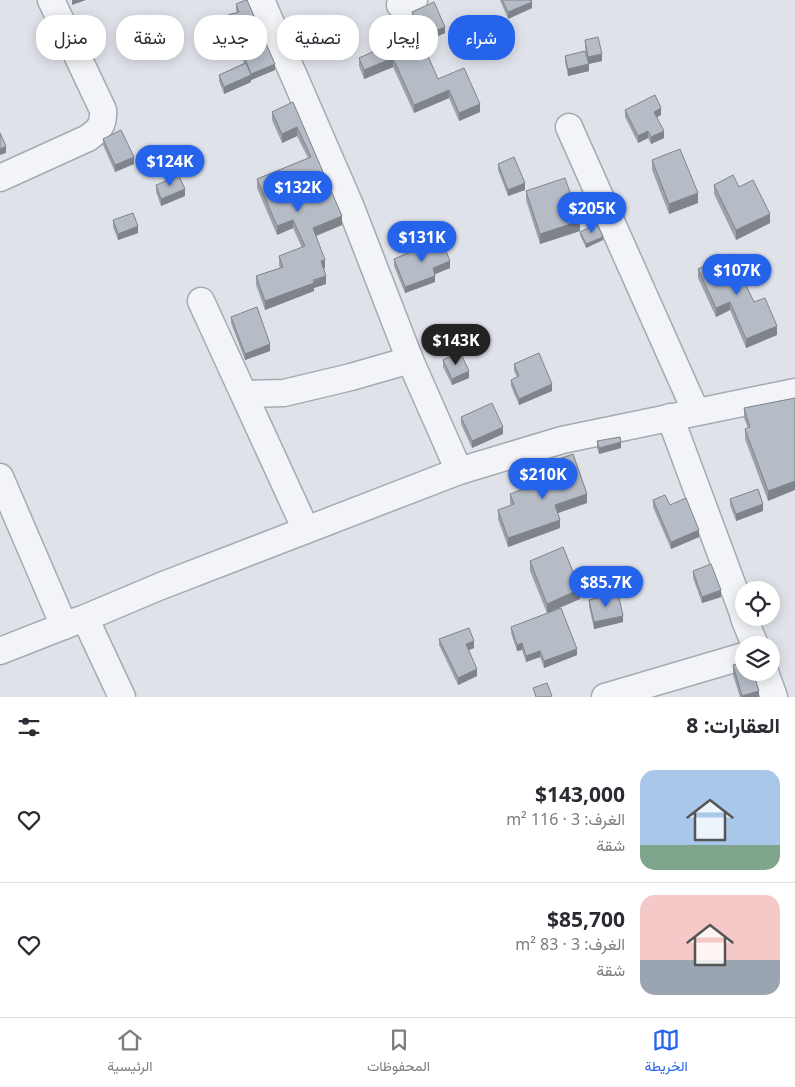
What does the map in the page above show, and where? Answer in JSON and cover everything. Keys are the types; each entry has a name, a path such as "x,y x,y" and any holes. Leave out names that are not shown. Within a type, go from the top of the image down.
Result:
{"street":[{"path":"0,178 88,138 98,131 103,124 103,110 51,0"},
{"path":"261,0 350,205 410,360 459,471"},
{"path":"569,127 696,412"},
{"path":"201,301 306,530"},
{"path":"244,394 284,393 410,360"},
{"path":"0,651 161,586 459,471 562,440 795,392"},
{"path":"670,418 735,593"},
{"path":"0,477 74,622 122,697"},
{"path":"605,697 735,659"},
{"path":"768,681 774,697"}],"building":[{"path":"247,0 254,15 228,15 239,12 236,4"},
{"path":"502,0 531,0 532,2 508,12"},
{"path":"434,2 445,27 438,30 438,15 413,15 412,12"},
{"path":"598,37 602,54 588,57 585,40"},
{"path":"267,46 275,64 251,74 246,60 267,60"},
{"path":"585,51 589,64 568,69 565,56"},
{"path":"369,54 369,60 388,60 364,70 359,58"},
{"path":"394,60 430,60 438,79 464,68 480,104 459,113 449,90 414,105"},
{"path":"246,63 251,75 224,87 219,75"},
{"path":"655,95 661,108 654,112 664,131 651,137 648,131 638,136 625,110"},
{"path":"293,102 342,216 313,228 325,260 321,261 326,276 313,280 314,283 265,301 256,276 283,267 279,256 305,246 293,220 277,226 257,179 311,157 297,127 282,134 272,112"},
{"path":"121,130 134,157 115,165 103,139"},
{"path":"0,133 6,146 0,149"},
{"path":"680,149 698,193 669,204 652,160"},
{"path":"514,157 525,183 508,190 498,164"},
{"path":"733,175 739,187 753,180 770,214 736,230 714,185"},
{"path":"179,176 185,189 161,199 156,185"},
{"path":"565,178 580,221 540,234 526,191"},
{"path":"133,213 138,226 118,234 113,220"},
{"path":"597,224 603,237 586,244 580,232"},
{"path":"441,239 450,261 433,268 435,276 405,287 394,259"},
{"path":"731,254 754,302 765,298 777,326 746,339 730,302 716,308 698,269"},
{"path":"257,307 270,344 245,354 231,317"},
{"path":"460,352 469,371 452,379 443,360"},
{"path":"539,353 552,384 519,399 511,380 519,376 514,364"},
{"path":"795,398 795,481 768,491 745,429 750,427 744,408"},
{"path":"492,403 503,427 472,441 461,417"},
{"path":"620,437 621,442 599,448 597,441"},
{"path":"573,454 587,494 555,505 560,520 508,538 498,510 514,504 510,494 531,486 533,489 556,479 558,477 553,461"},
{"path":"758,489 763,504 736,514 730,499"},
{"path":"665,495 670,505 686,498 699,530 671,542 653,500"},
{"path":"563,547 580,589 547,604 530,561"},
{"path":"711,564 721,590 702,597 693,571"},
{"path":"618,593 623,616 594,622 589,600"},
{"path":"561,608 577,649 544,661 540,651 526,656 522,643 517,645 511,627"},
{"path":"469,628 474,641 466,644 477,669 458,678 439,639"},
{"path":"738,681 756,681 759,691 742,696"},
{"path":"547,683 552,696 536,697 533,688"}]}
